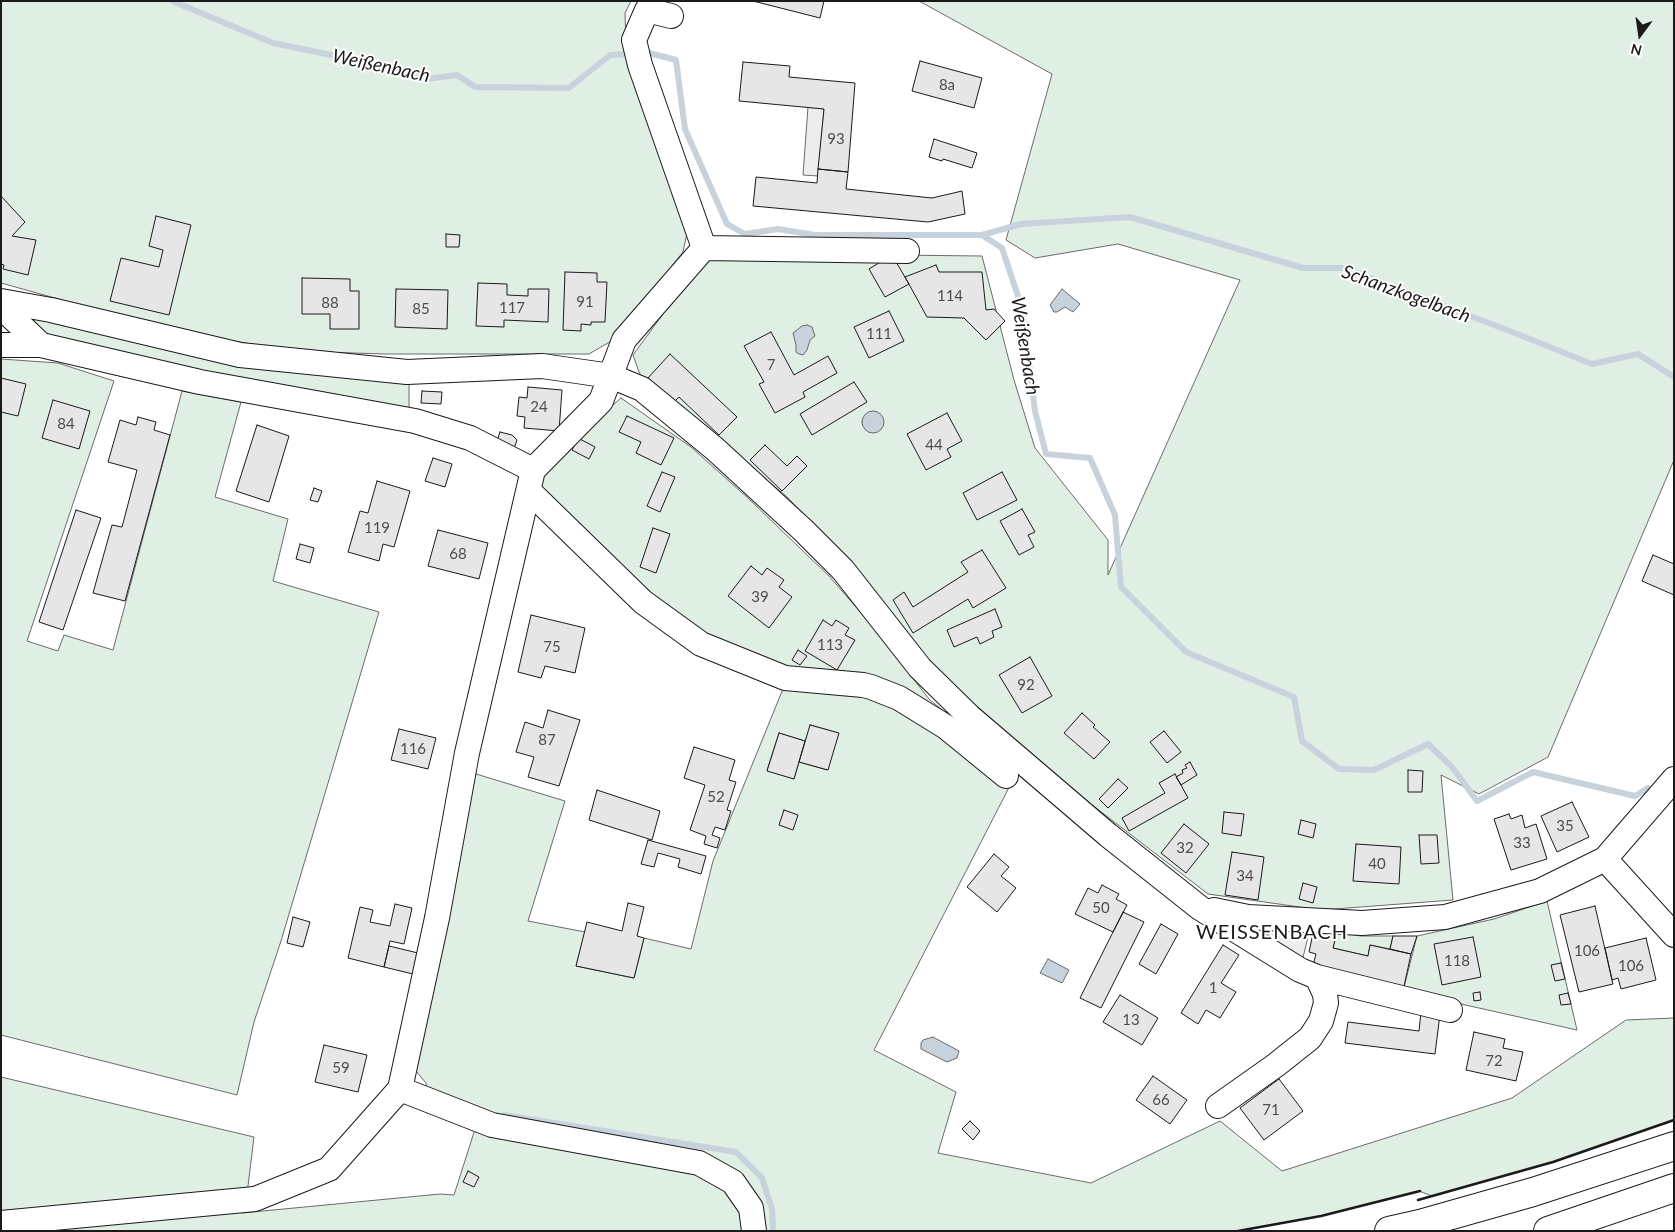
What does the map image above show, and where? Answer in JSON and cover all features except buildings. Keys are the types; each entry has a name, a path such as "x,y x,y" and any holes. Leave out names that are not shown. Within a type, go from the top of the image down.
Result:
{"highway":[{"path":"1389,1231 1533,1192 1674,1146"},
{"path":"1548,1231 1674,1188"}],"street":[{"path":"670,16 647,10 634,40 640,65 704,248"},
{"path":"1,1223 255,1199 329,1169 400,1089 438,918 467,753 531,481 601,401 624,340 704,248 907,251"},
{"path":"1,301 51,310 240,355 407,372 542,366 611,376 642,389 714,449 803,530 843,570 920,668 970,717 1108,835 1200,908 1309,973 1450,1010"},
{"path":"1,307 40,345"},
{"path":"1,345 40,345 200,382 416,422 470,438 531,481 643,602 701,644 785,678 863,685 899,698 946,727 1006,776"},
{"path":"1200,908 1248,916 1362,923 1445,917 1540,891 1605,858 1674,779"},
{"path":"1605,858 1674,935"},
{"path":"1218,1106 1276,1065 1310,1038 1321,1021 1326,1003 1324,994 1309,973"},
{"path":"400,1089 492,1124 699,1163 733,1182 750,1208 754,1231"}],"green space":[{"path":"1,1 631,1 625,13 626,43 687,233 683,252 613,340 589,354 385,354 291,351 166,329 1,283"},
{"path":"919,1 1674,1 1674,460 1548,757 1479,794 1441,775 1453,900 1321,910 1208,894 1087,801 985,717 920,651 861,573 786,496 645,383 633,355 704,258 892,255 982,256 1014,380 1035,448 1108,540 1108,575 1240,280 1118,244 1035,258 1006,240 1052,74"},
{"path":"22,315 409,383 409,411 52,341"},
{"path":"1,359 58,363 114,381 27,641 58,651 64,635 113,650 182,391 241,402 215,497 288,519 273,581 379,612 281,941 254,1022 237,1095 1,1035"},
{"path":"621,398 691,447 750,500 829,576 869,622 929,699 1017,772 874,1050 956,1092 938,1153 1091,1183 1220,1121 1282,1171 1512,1098 1626,1020 1674,1018 1674,1120 1553,1162 1432,1196 1419,1191 1321,1216 1238,1231 1,1231 1,1077 254,1137 248,1186 242,1213 440,1194 454,1195 476,1126 741,1178 465,1111 427,1089 426,1083 416,1071 467,797 476,774 565,801 528,921 585,932 576,966 634,978 644,938 691,949 713,861 789,674 710,641 645,595 541,488 544,473 577,437","holes":["811,725 838,733 827,770 799,762 794,779 767,770 779,733 805,741"]},
{"path":"1547,901 1577,1030 1403,991 1417,936 1494,919"},
{"path":"1337,932 1361,936 1393,936 1390,949 1370,945 1368,956 1333,948"}],"shaded area":[{"path":"808,107 824,109 818,176 803,175"},
{"path":"1062,289 1080,304 1073,312 1065,307 1054,312 1050,305"},
{"path":"802,326 812,327 815,336 810,340 807,350 803,355 796,352 793,333"},
{"path":"873,411 881,414 884,422 881,430 873,433 865,430 862,422 865,414"},
{"path":"1248,917 1312,920 1300,970 1240,932"},
{"path":"1048,959 1069,970 1062,983 1040,973"},
{"path":"933,1037 959,1051 957,1058 947,1062 921,1049 923,1040"}],"waterway":[{"name":"Weißenbach","path":"172,1 273,43 389,67 426,79 457,75 475,87 569,88 610,55 649,53 676,60 685,129 727,224 745,234 778,229 815,235 982,235 1002,248 1022,308 1035,411 1046,454 1090,458 1115,515 1121,587 1186,652 1294,697 1302,741 1339,769 1374,770 1428,744 1452,767 1477,801 1533,772 1635,796 1648,788"},
{"name":"Schanzkogelbach","path":"982,235 1021,224 1130,217 1303,268 1344,268 1592,364 1638,354 1674,377"},
{"path":"504,1115 736,1152 762,1178 772,1209 773,1231"}],"wall":[{"path":"1418,1200 1553,1162 1674,1120"},
{"path":"1238,1231 1321,1216 1420,1191"}],"district":[{"name":"WEISSENBACH","path":"1272,933"}]}
